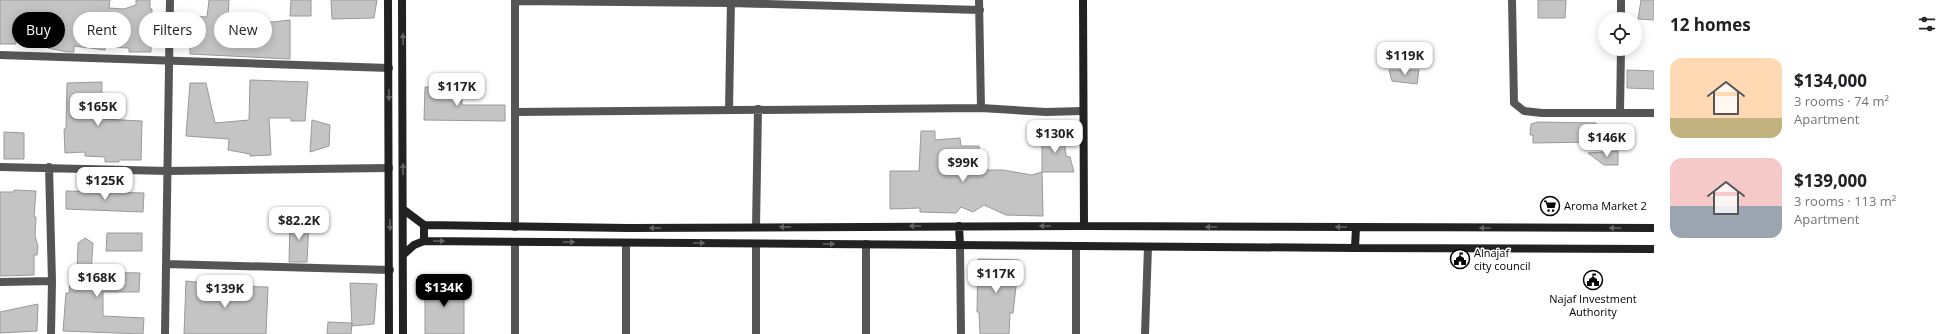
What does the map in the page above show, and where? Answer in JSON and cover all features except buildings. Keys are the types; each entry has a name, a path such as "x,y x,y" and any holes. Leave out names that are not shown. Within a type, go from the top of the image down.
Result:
{"street":[{"path":"166,334 170,0"},
{"path":"388,0 389,334"},
{"path":"402,0 404,210 403,334"},
{"path":"515,227 515,0 731,1 980,10"},
{"path":"979,0 981,108"},
{"path":"1083,0 1082,112 1084,226"},
{"path":"1512,0 1514,103 1524,111 1654,113"},
{"path":"1621,0 1621,12"},
{"path":"729,110 731,1"},
{"path":"0,55 389,68 403,67"},
{"path":"1620,112 1621,56"},
{"path":"515,112 981,108 1046,112 1082,112"},
{"path":"756,227 758,109"},
{"path":"0,167 168,171 389,168"},
{"path":"49,167 52,281 51,334"},
{"path":"404,210 424,225 515,227 1084,226 1654,228"},
{"path":"424,225 424,241"},
{"path":"959,226 960,334"},
{"path":"1355,248 1356,228"},
{"path":"404,254 414,245 424,241 1148,247 1654,249"},
{"path":"515,334 516,242"},
{"path":"626,243 626,334"},
{"path":"756,244 756,334"},
{"path":"866,244 866,334"},
{"path":"1076,246 1076,334"},
{"path":"1145,334 1148,247"},
{"path":"166,264 390,270"},
{"path":"0,282 52,281"}],"place":[{"name":"Aroma Market 2","path":"1550,206"},
{"name":"Alnajaf city council","path":"1460,259"},
{"name":"Najaf Investment Authority","path":"1593,280"}]}
